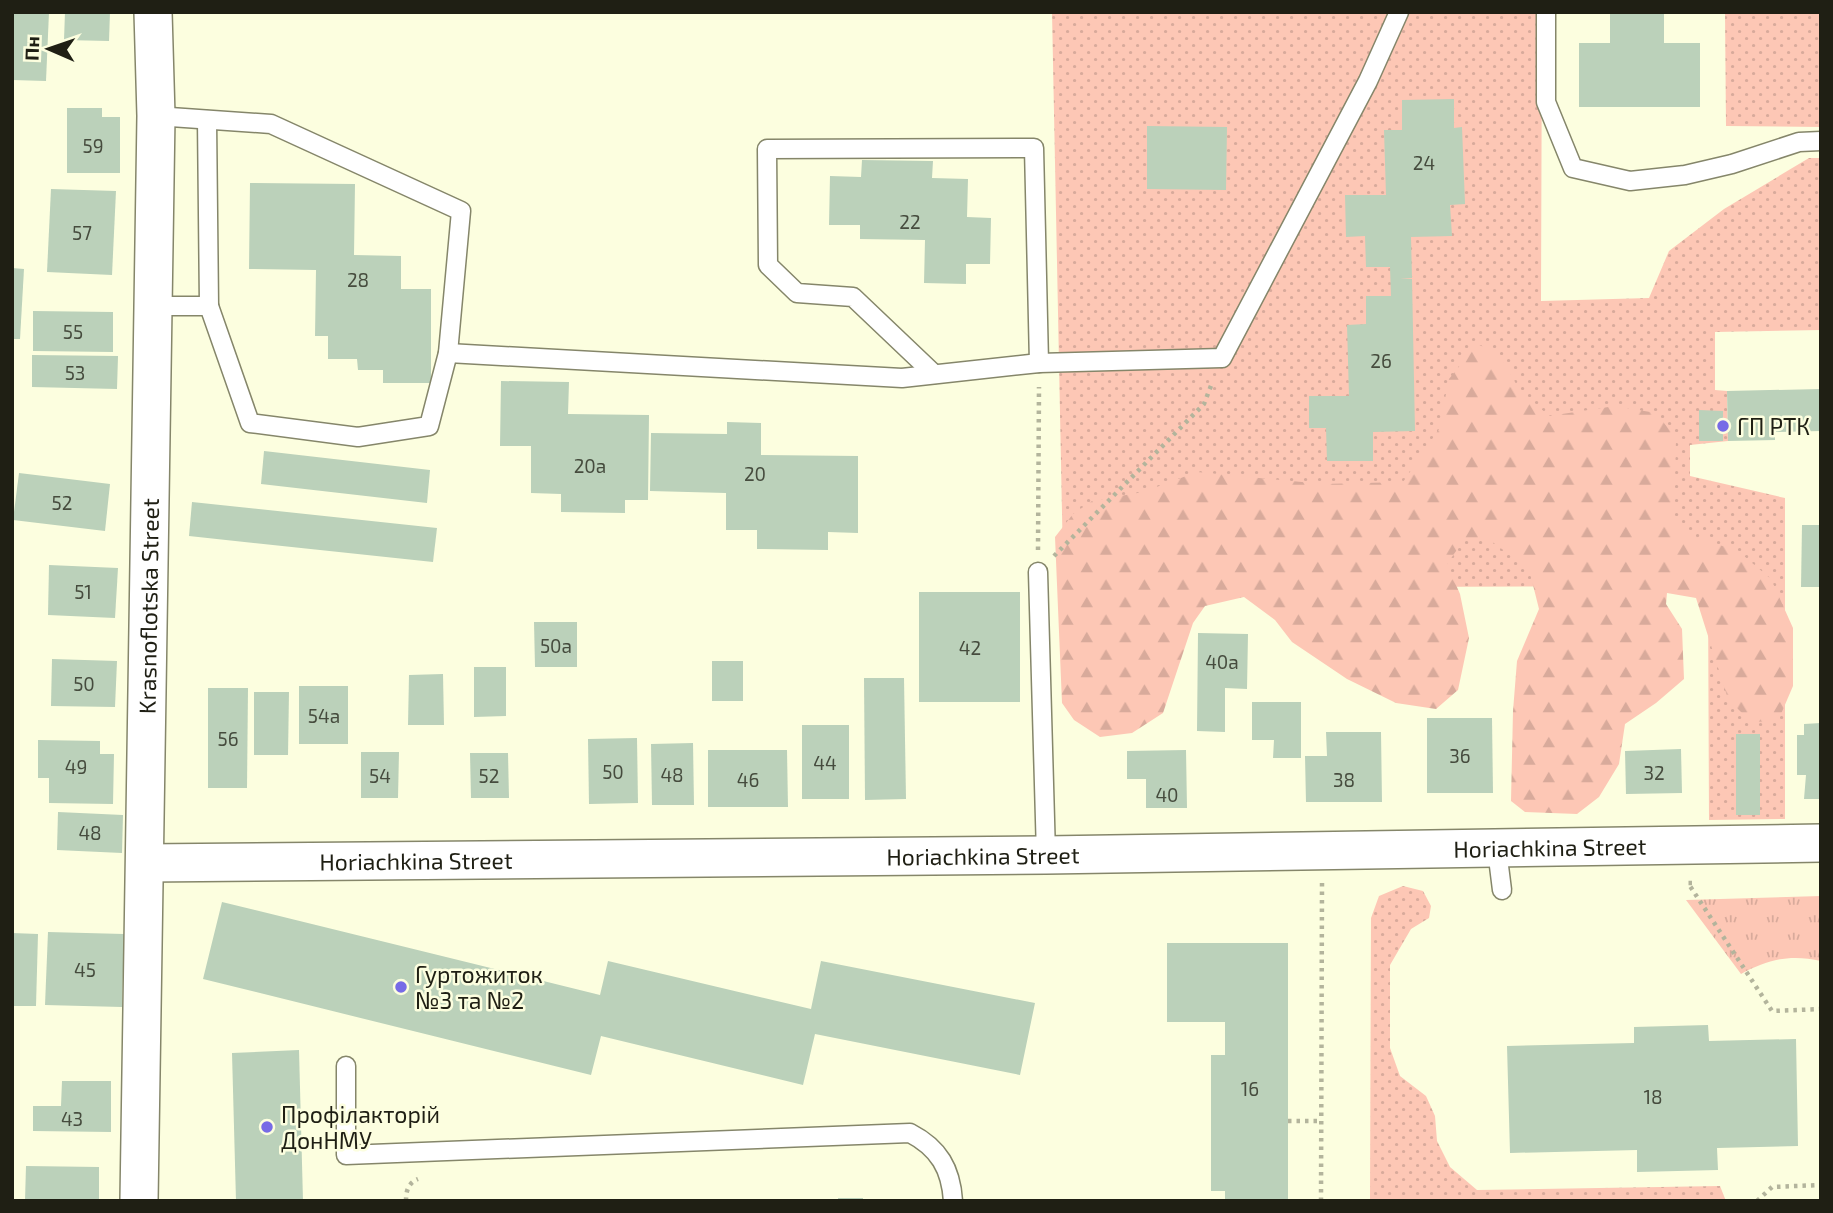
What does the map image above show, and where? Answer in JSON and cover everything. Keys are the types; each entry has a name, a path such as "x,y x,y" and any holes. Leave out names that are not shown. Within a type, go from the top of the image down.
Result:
{"street":[{"name":"Krasnoflotska Street","path":"139,1201 156,116 153,12"},
{"name":"Horiachkina Street","path":"145,863 1046,855 1821,844"}],"lane":[{"path":"448,353 902,378 1039,363 1222,358 1368,81 1399,12"},
{"path":"1546,12 1546,102 1573,168 1630,181 1685,175 1732,164 1799,142 1821,141"},
{"path":"156,116 271,124 460,211 448,353 429,426 358,438 250,423 209,306 207,120"},
{"path":"934,374 853,297 797,293 768,265 767,149 1034,148 1039,363"},
{"path":"152,306 209,306"},
{"path":"1038,572 1046,855"},
{"path":"1497,849 1502,890"},
{"path":"346,1066 346,1155 910,1133 925,1141 945,1164 952,1184 953,1201"}],"path":[{"path":"1038,572 1204,404 1222,358"},
{"path":"1038,572 1039,363"},
{"path":"1321,1201 1322,878"},
{"path":"1701,883 1688,883 1772,1011 1821,1009"},
{"path":"1288,1121 1321,1121"},
{"path":"406,1201 406,1191 410,1184 416,1179 430,1179"},
{"path":"1757,1201 1772,1187 1821,1185"}],"green space":[{"path":"1052,12 1542,12 1541,301 1649,298 1669,251 1724,209 1809,158 1821,158 1821,330 1715,332 1715,390 1727,391 1728,441 1690,445 1690,476 1785,498 1785,819 1709,820 1708,586 1086,588 1063,563"},
{"path":"1725,12 1821,12 1821,127 1726,126"},
{"path":"1477,344 1499,354 1519,389 1549,416 1615,406 1656,413 1676,438 1674,518 1689,535 1738,551 1771,579 1793,628 1793,686 1778,721 1751,722 1728,699 1696,598 1667,593 1666,604 1682,629 1684,679 1656,703 1625,724 1619,764 1599,797 1577,814 1525,812 1511,801 1513,711 1517,661 1539,609 1529,569 1491,541 1463,541 1447,564 1460,594 1469,638 1458,690 1436,709 1396,703 1347,679 1292,642 1275,620 1244,597 1205,606 1193,623 1163,713 1132,733 1100,737 1074,720 1062,703 1055,537 1073,514 1092,501 1143,492 1197,472 1323,484 1403,482 1439,429 1449,379"},
{"path":"1403,886 1423,891 1431,906 1429,918 1411,929 1390,965 1390,1048 1400,1076 1426,1096 1435,1116 1437,1141 1450,1167 1477,1190 1720,1186 1726,1201 1370,1201 1371,918 1379,896"},
{"path":"1821,896 1821,961 1780,959 1741,974 1686,900"}],"building":[{"path":"12,12 49,12 46,81 12,80"},
{"path":"65,12 110,12 109,41 64,40"},
{"path":"1610,12 1664,12 1664,43 1700,43 1700,107 1579,107 1579,43 1610,43"},
{"path":"1454,99 1454,128 1462,127 1465,204 1450,205 1452,236 1411,237 1412,278 1400,278 1412,279 1415,431 1373,432 1373,461 1327,461 1326,428 1309,428 1309,396 1349,396 1347,325 1366,324 1366,296 1391,296 1390,267 1366,267 1365,236 1346,237 1345,195 1386,195 1384,130 1402,130 1402,100"},
{"path":"67,108 102,108 102,117 120,117 120,173 67,173"},
{"path":"1147,126 1227,127 1226,190 1147,189"},
{"path":"862,160 933,161 932,178 968,179 967,217 991,218 990,264 966,264 966,284 924,283 925,240 860,239 860,225 829,225 830,176 861,177"},
{"path":"250,183 355,184 354,255 401,256 401,289 431,289 431,383 383,383 383,370 358,370 357,359 328,359 328,336 315,336 316,270 249,269"},
{"path":"51,189 116,191 112,275 47,272"},
{"path":"12,268 24,269 20,339 12,339"},
{"path":"33,311 113,312 113,352 33,351"},
{"path":"32,355 118,356 117,389 32,387"},
{"path":"501,381 569,382 568,414 649,415 648,500 625,500 625,513 561,512 561,494 531,493 531,446 500,446"},
{"path":"1821,389 1821,431 1775,432 1775,440 1728,441 1727,391"},
{"path":"1699,410 1723,411 1723,441 1699,441"},
{"path":"727,422 761,423 761,455 858,456 858,533 828,532 828,550 757,549 757,530 726,530 726,493 650,491 651,433 727,434"},
{"path":"264,451 430,470 427,503 261,484"},
{"path":"19,473 110,484 105,531 13,520"},
{"path":"192,502 437,528 433,562 189,536"},
{"path":"1802,525 1821,525 1821,587 1801,587"},
{"path":"49,565 118,568 115,618 48,615"},
{"path":"919,592 1020,592 1020,702 919,702"},
{"path":"534,622 577,622 577,667 535,667"},
{"path":"1198,633 1248,634 1247,689 1225,688 1225,732 1197,731"},
{"path":"52,659 117,661 115,707 51,706"},
{"path":"712,661 743,661 743,701 712,701"},
{"path":"474,667 506,667 506,716 474,717"},
{"path":"443,674 444,725 408,725 409,675"},
{"path":"864,678 904,678 906,799 865,800"},
{"path":"299,686 348,686 348,744 299,744"},
{"path":"208,688 248,688 247,788 208,788"},
{"path":"254,692 289,692 288,755 254,755"},
{"path":"1252,702 1301,702 1301,758 1273,758 1274,740 1252,740"},
{"path":"1427,718 1492,718 1493,793 1427,793"},
{"path":"1821,723 1821,799 1804,799 1806,775 1797,775 1797,735 1804,735 1804,724"},
{"path":"802,725 849,725 849,799 802,799"},
{"path":"1326,732 1381,732 1382,802 1306,802 1305,756 1327,756"},
{"path":"1736,734 1760,734 1760,815 1736,815"},
{"path":"637,738 638,803 589,804 588,739"},
{"path":"38,740 100,741 100,754 114,754 113,804 49,803 49,778 38,778"},
{"path":"693,743 694,805 652,805 651,744"},
{"path":"1681,749 1682,793 1626,794 1625,751"},
{"path":"708,750 787,750 788,807 708,807"},
{"path":"1186,750 1187,808 1146,808 1146,779 1127,779 1127,751"},
{"path":"361,752 399,752 398,798 361,798"},
{"path":"470,753 508,753 509,798 471,798"},
{"path":"58,812 123,815 122,853 57,850"},
{"name":"Гуртожиток №3 та №2","path":"222,902 600,995 608,961 811,1009 821,961 1035,1003 1020,1075 815,1034 803,1085 601,1036 591,1075 203,979"},
{"path":"48,932 124,934 122,1007 45,1005"},
{"path":"12,933 38,934 36,1006 12,1006"},
{"path":"1167,943 1288,943 1288,1201 1225,1201 1225,1191 1211,1191 1211,1055 1225,1055 1225,1022 1167,1022"},
{"path":"1708,1025 1709,1041 1796,1039 1798,1146 1717,1148 1718,1170 1637,1172 1637,1150 1510,1153 1507,1046 1634,1043 1634,1027"},
{"name":"Профілакторій ДонНМУ","path":"299,1050 303,1201 236,1201 232,1053"},
{"path":"62,1081 111,1081 111,1132 33,1131 33,1106 61,1106"},
{"path":"26,1166 99,1167 99,1201 25,1201"},
{"path":"838,1198 863,1198 863,1201 838,1201"}],"place":[{"name":"ГП РТК","path":"1723,426"},
{"name":"Гуртожиток №3 та №2","path":"401,987"},
{"name":"Профілакторій ДонНМУ","path":"267,1127"}]}
